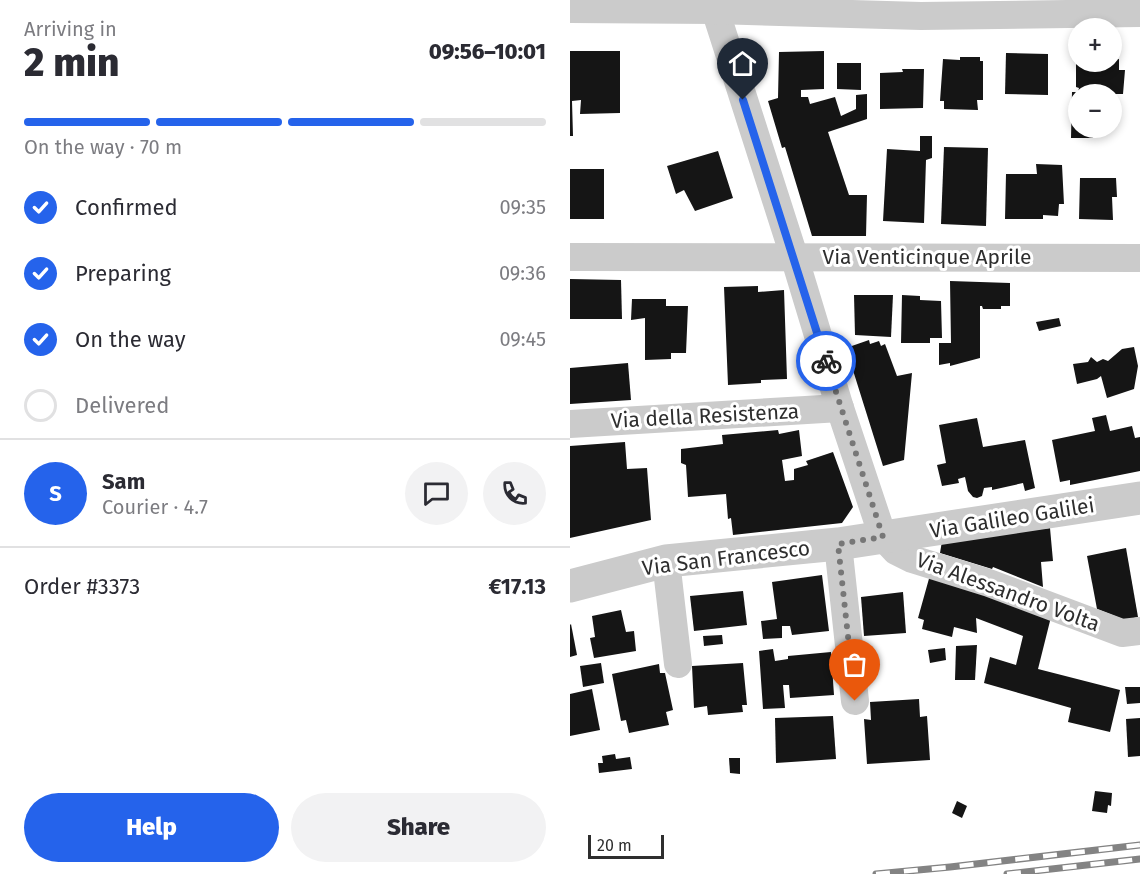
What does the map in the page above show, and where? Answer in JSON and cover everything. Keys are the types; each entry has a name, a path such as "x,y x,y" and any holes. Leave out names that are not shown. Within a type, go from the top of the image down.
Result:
{"street":[{"path":"713,5 883,537"},
{"path":"570,9 713,5 921,16 1140,13"},
{"name":"Via Venticinque Aprile","path":"570,257 1140,258"},
{"name":"Via della Resistenza","path":"570,424 840,408"},
{"name":"Via Galileo Galilei","path":"883,537 1140,498"},
{"name":"Via San Francesco","path":"570,586 666,561 838,544 883,537"},
{"name":"Via Alessandro Volta","path":"883,537 896,551 912,559 978,579 1122,633 1140,631"},
{"path":"838,544 855,701"},
{"path":"666,561 678,664"}],"building":[{"path":"570,51 620,51 620,113 580,114 581,100 572,101 573,136 570,136"},
{"path":"824,51 824,89 801,90 801,97 808,97 810,104 835,97 841,116 856,109 856,95 867,94 867,119 828,132 849,195 867,195 866,236 812,236 785,147 782,148 768,101 778,98 779,52"},
{"path":"1006,53 1048,54 1048,95 1005,94"},
{"path":"960,57 980,57 980,61 983,61 983,100 977,100 978,110 944,109 944,101 940,101 943,59 960,60"},
{"path":"837,63 861,63 861,90 837,89"},
{"path":"902,69 924,69 923,108 880,109 880,73 903,72"},
{"path":"1125,70 1123,94 1122,84 1076,84 1076,72 1122,72"},
{"path":"920,136 932,136 932,158 926,160 924,223 883,221 887,149 920,151"},
{"path":"944,147 988,148 986,226 941,224"},
{"path":"718,151 733,198 695,211 684,190 676,194 667,166"},
{"path":"1036,164 1062,165 1064,204 1059,204 1058,216 1043,215 1043,219 1005,219 1006,174 1037,174"},
{"path":"570,169 604,169 604,219 570,219"},
{"path":"1080,178 1116,178 1117,197 1112,197 1113,220 1079,219"},
{"path":"570,279 621,280 622,319 570,319"},
{"path":"950,281 1010,283 1010,306 1001,306 1001,309 983,309 980,306 980,358 950,366 950,363 939,365 939,343 951,343"},
{"path":"758,286 758,292 784,290 787,379 728,385 724,287"},
{"path":"854,295 893,295 891,337 855,335"},
{"path":"902,295 920,296 920,300 941,301 942,338 930,338 930,343 901,343"},
{"path":"632,299 666,299 666,306 688,306 686,353 671,353 671,359 645,360 645,318 631,320"},
{"path":"1059,318 1061,326 1039,331 1036,322"},
{"path":"869,340 870,344 879,341 881,346 885,344 897,376 912,373 904,460 883,466 846,348"},
{"path":"1134,347 1138,366 1134,389 1107,398 1101,376 1077,384 1073,364 1088,362 1091,357 1097,362 1103,359 1108,361 1122,349"},
{"path":"628,363 631,400 570,404 570,368"},
{"path":"1106,415 1110,431 1132,426 1135,438 1140,437 1140,471 1070,485 1070,480 1060,482 1052,440 1095,431 1092,418"},
{"path":"977,418 983,447 1025,440 1035,488 1025,491 1023,483 992,490 992,487 984,488 982,496 977,498 968,491 965,477 958,479 959,483 942,486 937,465 946,463 939,425"},
{"path":"778,430 779,434 799,430 802,456 782,460 785,481 794,480 794,469 808,465 806,461 833,452 853,507 842,523 733,535 731,518 728,519 726,494 688,497 686,465 681,463 681,449 723,444 722,435"},
{"path":"625,442 627,469 647,468 651,520 570,538 570,446"},
{"path":"1050,528 1053,561 1041,562 1043,587 993,567 992,569 940,553 942,541"},
{"path":"1126,548 1138,617 1125,620 1097,609 1087,556"},
{"path":"822,575 829,631 792,635 790,626 782,626 782,638 763,639 761,621 777,619 772,582"},
{"path":"930,575 1051,617 1038,669 1120,690 1110,732 1068,722 1071,708 984,683 990,657 1016,665 1023,636 976,618 977,633 954,627 952,637 922,629 924,620 918,618"},
{"path":"743,591 747,625 694,631 690,596"},
{"path":"903,592 906,633 864,636 861,597"},
{"path":"621,610 626,632 634,631 636,651 594,658 590,638 595,637 592,616"},
{"path":"570,625 577,655 570,657"},
{"path":"722,635 723,644 704,646 703,636"},
{"path":"977,645 975,680 955,680 956,646"},
{"path":"945,648 946,660 930,663 928,650"},
{"path":"773,649 775,661 788,659 788,656 831,652 834,695 790,698 789,685 783,685 785,708 763,709 759,651"},
{"path":"601,663 604,683 583,687 580,666"},
{"path":"743,663 747,705 742,705 743,712 708,715 707,706 694,708 692,666"},
{"path":"659,664 660,673 665,673 673,710 666,712 669,725 629,733 626,720 621,721 612,674"},
{"path":"1125,687 1140,687 1140,703 1127,704"},
{"path":"592,689 600,730 570,736 570,694"},
{"path":"919,699 920,717 927,716 930,760 867,764 864,719 871,720 870,702"},
{"path":"833,716 836,759 776,763 775,718"},
{"path":"1140,718 1140,756 1128,757 1126,719"},
{"path":"615,754 616,759 630,757 632,769 599,773 598,763 603,763 602,756"},
{"path":"729,758 740,758 740,774 730,773"},
{"path":"1095,791 1112,793 1111,806 1108,805 1107,813 1092,811"},
{"path":"957,801 967,806 962,818 952,813"}],"railway":[{"path":"876,874 1140,845"},
{"path":"1007,874 1140,859"}],"way so far":[{"path":"826,361 883,537 838,544 855,701"}],"route":[{"path":"743,100 826,361"}]}
